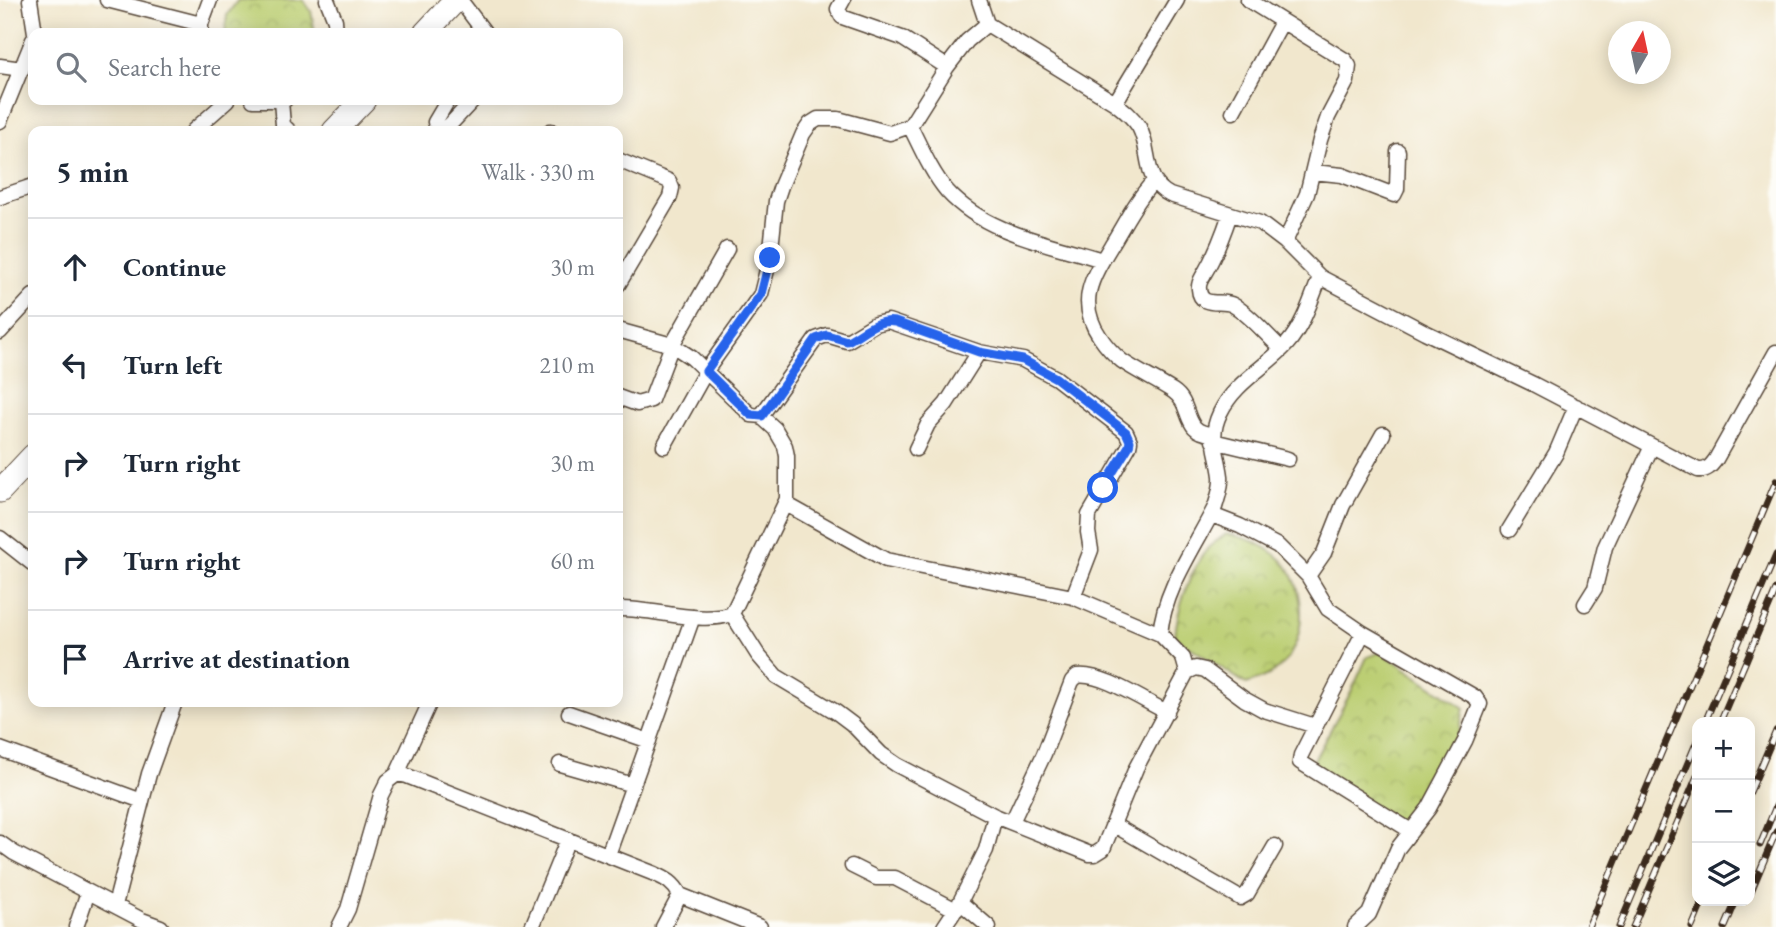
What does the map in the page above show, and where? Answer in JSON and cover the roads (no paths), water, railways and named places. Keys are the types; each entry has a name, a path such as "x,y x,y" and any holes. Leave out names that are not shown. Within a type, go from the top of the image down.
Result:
{"main road":[{"path":"430,28 458,0"},
{"path":"339,126 359,105"},
{"path":"0,491 28,461"}],"street":[{"path":"30,0 34,28"},
{"path":"107,0 198,28"},
{"path":"201,28 210,0"},
{"path":"327,0 335,20 335,28"},
{"path":"458,0 481,28"},
{"path":"843,0 838,9 842,17 902,38 947,67"},
{"path":"979,0 987,24 1115,103 1129,115 1139,128 1153,182 1159,189 1170,195 1260,223 1285,242 1320,277 1698,470 1704,471 1711,467 1776,352"},
{"path":"1115,103 1177,0"},
{"path":"1248,0 1345,60 1349,66 1350,74 1328,117 1307,194 1285,242"},
{"path":"1233,112 1282,22"},
{"path":"664,446 706,371 761,294 770,258 778,193 803,134 810,124 818,119 838,119 890,133 909,126 947,67 967,41 987,24"},
{"path":"0,121 28,53"},
{"path":"0,66 22,69"},
{"path":"199,126 222,105"},
{"path":"283,105 284,126"},
{"path":"438,126 435,122 445,105"},
{"path":"447,126 467,105"},
{"path":"909,126 936,176 951,195 969,211 994,226 1102,260"},
{"path":"1313,172 1342,175 1394,195 1397,189 1398,151"},
{"path":"623,162 669,181 672,188 670,197 623,277"},
{"path":"1153,182 1139,199 1093,276 1087,296 1089,316 1094,329 1106,346 1122,360 1178,395 1197,431 1288,459"},
{"path":"0,197 28,188"},
{"path":"1230,214 1216,254 1201,279 1199,291 1207,302 1225,303 1239,309 1282,349"},
{"path":"623,399 637,404 651,400 672,345 727,249"},
{"path":"1160,634 1168,598 1212,515 1221,484 1213,438 1219,415 1230,397 1254,371 1282,349 1298,328 1320,277"},
{"path":"3,323 28,300"},
{"path":"762,416 809,346 821,336 847,341 875,324 887,321 979,352 1023,360 1045,372 1129,436 1129,446 1089,515 1087,532 1091,550 1073,597"},
{"path":"623,331 672,345 706,371 751,415 762,416 780,436 787,456 786,504 732,614 722,618 694,617 640,608 623,609"},
{"path":"916,449 928,425 946,404 979,352"},
{"path":"1509,530 1556,453 1576,406"},
{"path":"1308,576 1324,553 1343,505 1383,434"},
{"path":"1585,604 1595,588 1605,547 1652,446"},
{"path":"786,504 886,560 1073,597 1160,634 1182,658 1187,672"},
{"path":"1212,515 1278,546 1308,576 1328,609 1363,634 1475,697 1480,704 1475,721 1423,819 1398,848 1369,914 1355,927"},
{"path":"0,538 28,560"},
{"path":"732,614 758,655 776,676 836,712 852,724 881,754 897,765 995,816 1096,854 1103,849 1136,768 1187,672 1196,668 1205,670 1244,699 1273,713 1315,726"},
{"path":"608,855 694,617"},
{"path":"1363,634 1315,726 1300,762 1411,831"},
{"path":"1012,822 1044,754 1072,681 1077,676 1086,674 1102,680 1167,712"},
{"path":"115,905 142,801 173,707"},
{"path":"339,927 348,909 381,794 388,781 397,774 428,707"},
{"path":"569,713 649,741"},
{"path":"0,749 142,801"},
{"path":"559,764 633,785"},
{"path":"397,774 669,880 680,895 760,927"},
{"path":"944,927 958,906 986,850 995,816"},
{"path":"1114,825 1240,898 1247,894 1275,846"},
{"path":"532,927 568,839"},
{"path":"0,843 88,892 161,927"},
{"path":"852,866 876,878 895,877 958,906 989,927"},
{"path":"76,927 88,892"},
{"path":"663,927 680,895"}],"railway":[{"path":"1588,927 1776,481"},
{"path":"1707,717 1776,555"},
{"path":"1722,717 1776,590"},
{"path":"1755,780 1776,731"},
{"path":"1619,927 1692,753"},
{"path":"1633,927 1695,780"},
{"path":"1760,845 1776,806"},
{"path":"1755,882 1776,832"},
{"path":"1692,927 1701,906"},
{"path":"1725,927 1734,906"}]}
